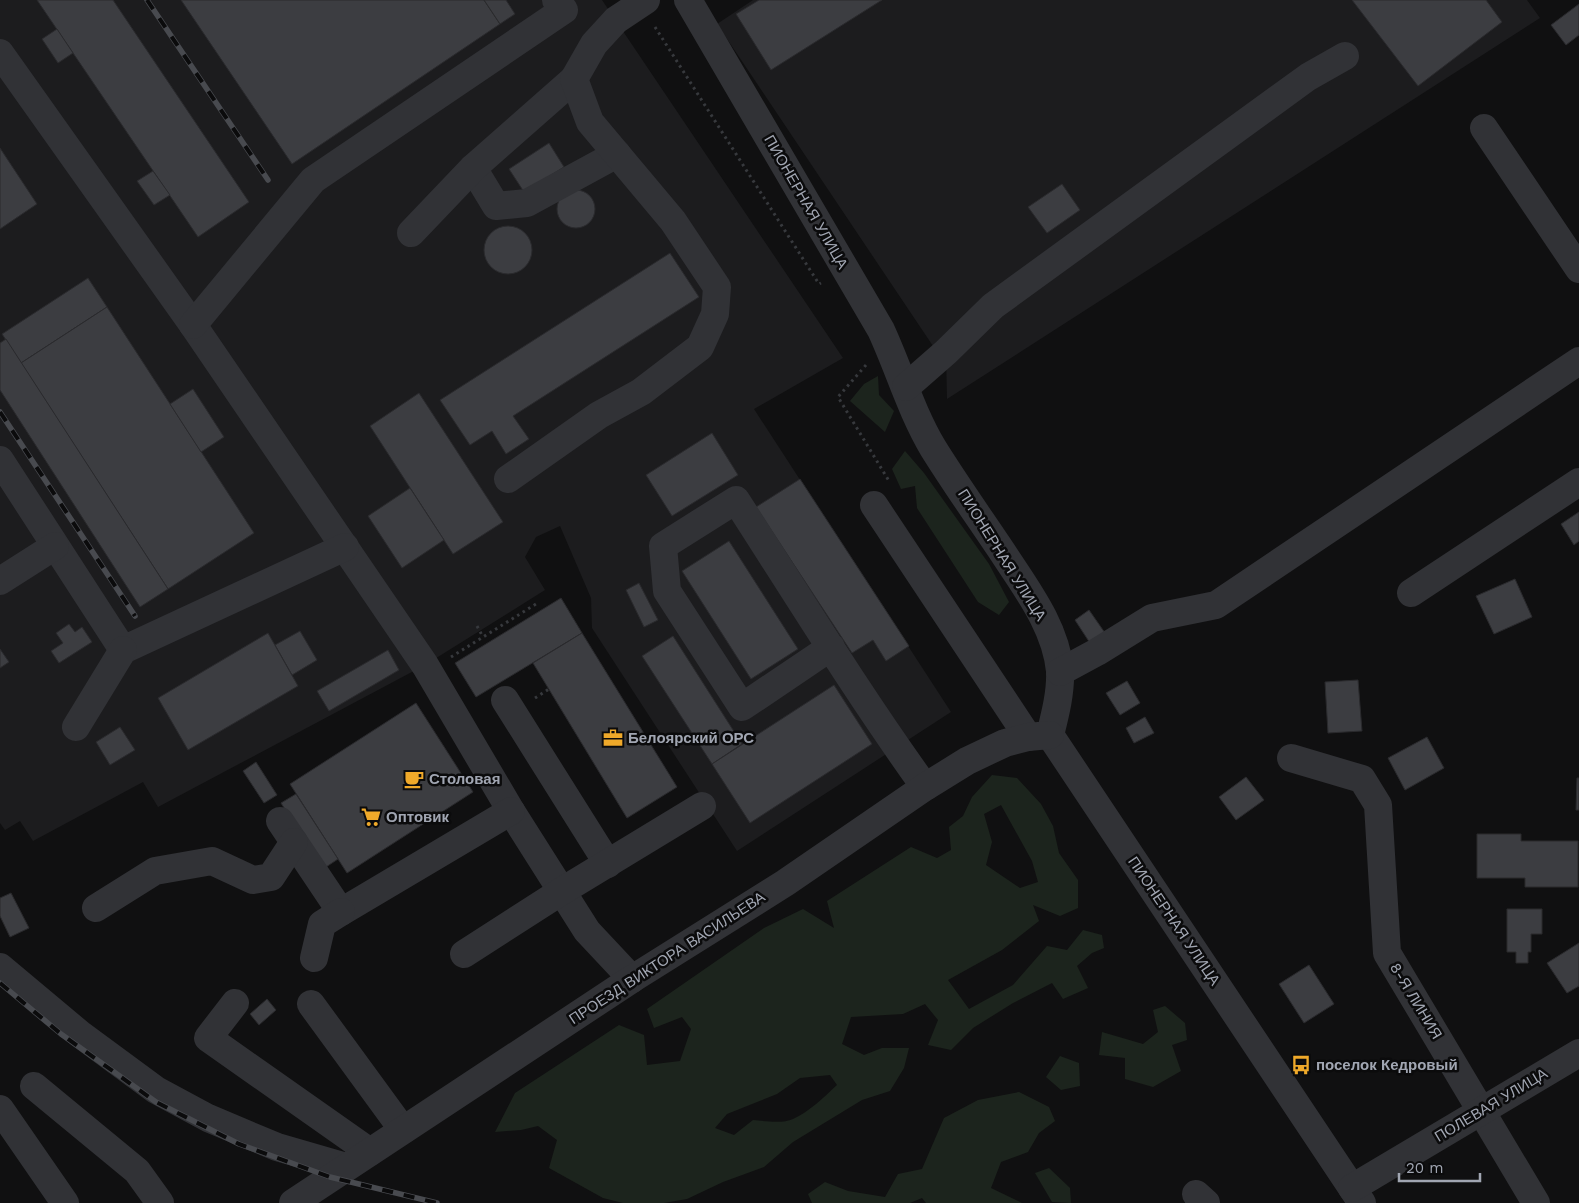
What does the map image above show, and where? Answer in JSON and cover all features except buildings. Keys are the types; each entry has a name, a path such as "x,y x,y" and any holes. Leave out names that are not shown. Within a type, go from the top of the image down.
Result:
{"street":[{"path":"193,325 314,180 564,10 556,0"},
{"name":"ПИОНЕРНАЯ УЛИЦА","path":"688,0 881,330 906,387 916,418 1038,607 1056,648 1060,672 1057,708 1039,736 1357,1195"},
{"path":"411,233 473,168 574,79 594,44 616,20 643,2"},
{"path":"0,53 193,325 425,665 512,811 587,931 632,980"},
{"path":"906,387 946,352 993,306 1308,77 1345,56"},
{"path":"508,479 599,415 641,392 700,347 715,314 717,287 673,221 590,122 574,79"},
{"path":"1484,128 1579,269"},
{"path":"473,168 496,206 527,203 617,154"},
{"path":"1060,672 1152,618 1216,605 1579,360"},
{"path":"0,460 123,650"},
{"path":"1411,593 1579,482"},
{"path":"883,496 1039,736"},
{"path":"831,647 742,707 667,591 663,546 736,500 831,647 896,748 925,787"},
{"path":"0,581 56,546"},
{"path":"76,727 123,650 345,547"},
{"path":"505,700 608,864"},
{"name":"ПРОЕЗД ВИКТОРА ВАСИЛЬЕВА","path":"293,1203 632,980 784,883 925,787 967,761 1005,743 1039,736"},
{"name":"8-Я ЛИНИЯ","path":"1291,758 1362,779 1378,806 1387,953 1536,1203"},
{"path":"464,954 562,891 702,806"},
{"path":"314,958 322,924 512,811"},
{"path":"96,908 155,871 212,861 253,880 271,877 287,832 341,912"},
{"path":"0,966 80,1034 156,1090 208,1118 277,1147 346,1167"},
{"path":"235,1003 208,1038 370,1152"},
{"path":"311,1004 403,1130"},
{"name":"ПОЛЕВАЯ УЛИЦА","path":"1357,1195 1481,1112 1579,1053"},
{"path":"34,1086 137,1171 160,1203"},
{"path":"0,1109 65,1203"}],"path":[{"path":"643,2 819,284 825,281"},
{"path":"868,363 838,397 883,496"},
{"path":"449,658 536,604"},
{"path":"477,626 483,637"}],"shaded area":[{"path":"0,0 602,0 843,358 754,409 951,712 737,851 592,628 591,598 560,526 536,537 525,557 545,590 425,665 158,807 143,782 33,841 20,821 5,830 0,823"},
{"path":"753,0 1527,0 1540,18 947,399 946,352 935,349 717,24"},
{"path":"878,376 879,395 894,411 885,432 850,401 864,384"},
{"path":"905,451 924,473 989,564 1009,602 999,615 978,602 917,508 915,486 901,489 892,469"},
{"path":"992,775 1017,778 1041,804 1053,826 1059,853 1078,880 1078,908 1060,916 1033,905 1039,921 1002,950 948,980 969,1009 1013,985 1047,946 1067,950 1083,930 1102,935 1104,948 1092,953 1077,966 1088,988 1063,999 1052,983 1013,1003 973,1028 951,1050 928,1045 938,1020 925,1004 903,1014 851,1017 842,1044 864,1055 882,1048 909,1048 904,1068 890,1091 862,1100 793,1142 764,1167 723,1182 687,1199 664,1203 623,1203 603,1198 549,1168 557,1140 538,1126 521,1130 495,1132 515,1093 619,1025 644,1035 647,1065 680,1061 691,1029 682,1017 654,1028 647,1009 764,928 803,909 834,928 827,901 911,847 937,858 951,850 949,827 963,816 972,797","holes":["1001,805 1032,861 1038,882 1020,888 986,865 992,842 984,814","830,1075 837,1085 811,1108 789,1121 753,1120 734,1135 715,1128 727,1114 777,1094 800,1078"]},
{"path":"1165,1006 1185,1023 1187,1040 1172,1045 1181,1071 1153,1087 1125,1079 1125,1058 1099,1055 1102,1032 1143,1044 1158,1032 1153,1010"},
{"path":"1060,1056 1079,1063 1080,1086 1061,1090 1046,1077"},
{"path":"1019,1092 1049,1107 1055,1121 1039,1133 1028,1152 1001,1162 991,1188 1022,1203 926,1203 922,1198 910,1203 812,1203 808,1194 825,1182 848,1191 885,1197 898,1174 922,1169 944,1118 978,1100"},
{"path":"1049,1168 1070,1188 1071,1203 1052,1202 1035,1173"}],"railway":[{"path":"147,0 268,180"},
{"path":"0,412 135,616"},
{"path":"0,983 61,1034 156,1102 239,1144 330,1177 437,1203"}],"place":[{"name":"Белоярский ОРС","path":"613,738"},
{"name":"Столовая","path":"414,779"},
{"name":"Оптовик","path":"371,817"},
{"name":"поселок Кедровый","path":"1301,1065"}]}
